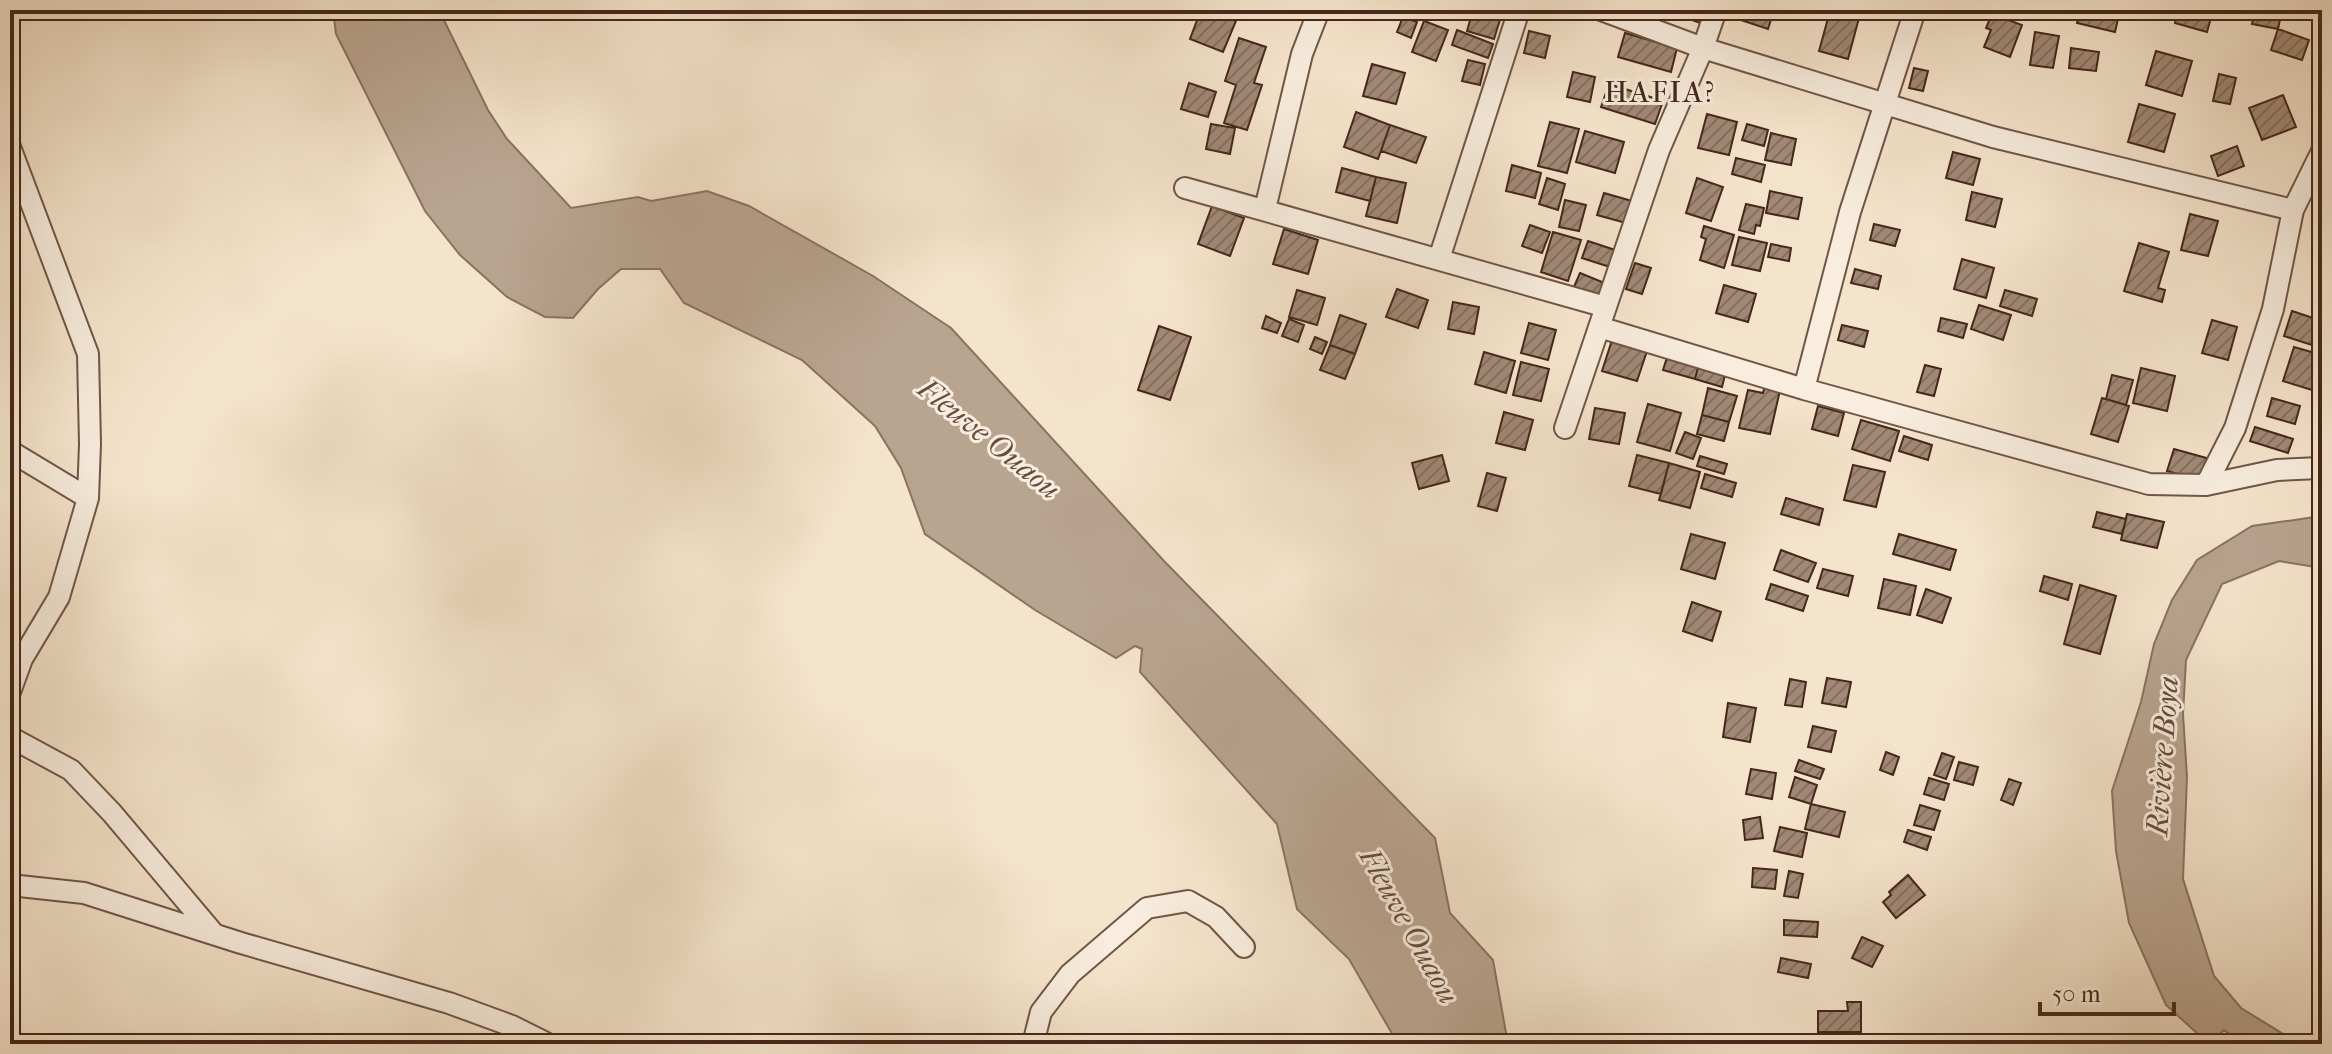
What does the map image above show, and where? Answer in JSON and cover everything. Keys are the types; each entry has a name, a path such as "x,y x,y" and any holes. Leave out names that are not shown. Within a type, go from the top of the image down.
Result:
{"street":[{"path":"1265,209 1302,54 1319,10"},
{"path":"1439,259 1519,10"},
{"path":"1601,10 1703,48 1993,137 2293,210"},
{"path":"1565,428 1659,150 1716,10"},
{"path":"1804,389 1850,212 1915,10"},
{"path":"10,147 88,354 88,498 59,597 22,659 10,692"},
{"path":"2206,485 2235,428 2273,309 2293,210 2322,151"},
{"path":"1185,188 1439,259 1804,389 2149,484 2206,485 2277,470 2320,468"},
{"path":"10,451 88,498"},
{"path":"10,737 71,770 112,813 214,934"},
{"path":"10,885 84,893 449,1003 512,1026 548,1044"},
{"path":"1033,1044 1041,1012 1070,974 1147,908 1188,901 1216,917 1244,947"}],"water":[{"name":"Fleuve Ouaou","path":"333,10 439,10 488,110 507,139 571,208 638,197 651,201 707,191 749,206 873,276 951,328 1164,561 1435,838 1450,913 1493,960 1508,1044 1398,1044 1349,959 1297,909 1277,824 1140,672 1142,649 1135,646 1116,658 1035,610 925,534 901,468 875,426 802,360 684,303 660,269 621,269 598,289 573,318 545,317 507,297 460,255 425,211 336,34"},
{"name":"Rivière Boya","path":"2322,516 2322,568 2279,561 2222,584 2186,660 2183,714 2187,777 2183,879 2214,976 2241,1008 2288,1037 2312,1044 2242,1044 2224,1030 2209,1044 2166,1005 2129,923 2116,851 2112,791 2141,702 2154,644 2172,600 2197,560 2252,526"}],"building":[{"path":"1201,10 1236,21 1223,52 1190,39"},
{"path":"1473,10 1502,13 1494,39 1467,31"},
{"path":"1678,10 1705,10 1700,23 1676,14"},
{"path":"1741,10 1774,10 1768,29 1738,19"},
{"path":"1863,10 1892,10 1889,20 1862,13"},
{"path":"2080,10 2120,10 2115,32 2077,23"},
{"path":"2178,10 2212,14 2207,32 2175,23"},
{"path":"2255,10 2282,10 2278,29 2252,24"},
{"path":"1830,11 1859,18 1848,59 1819,51"},
{"path":"1992,14 2022,25 2010,57 1984,47 1991,30 1986,28"},
{"path":"1403,17 1417,22 1411,38 1397,32"},
{"path":"1424,21 1448,30 1436,61 1412,52"},
{"path":"2278,29 2309,40 2302,60 2271,50"},
{"path":"1457,30 1493,44 1488,58 1452,45"},
{"path":"1529,31 1550,36 1545,58 1524,53"},
{"path":"2035,32 2059,36 2053,68 2030,65"},
{"path":"1625,33 1677,48 1671,72 1618,57"},
{"path":"1239,38 1266,47 1254,83 1262,85 1247,130 1224,123 1236,85 1225,81"},
{"path":"2071,48 2099,52 2096,71 2069,68"},
{"path":"2156,51 2192,61 2182,96 2146,85"},
{"path":"1468,60 1485,64 1480,85 1462,81"},
{"path":"1372,64 1405,73 1396,104 1363,96"},
{"path":"1914,68 1928,71 1923,91 1909,88"},
{"path":"1573,72 1595,77 1590,102 1567,97"},
{"path":"2219,74 2236,78 2230,104 2213,101"},
{"path":"1189,83 1216,92 1208,117 1181,109"},
{"path":"1609,84 1663,101 1655,124 1601,107"},
{"path":"2283,95 2296,127 2262,140 2249,108"},
{"path":"2139,104 2175,114 2164,152 2128,142"},
{"path":"1356,112 1390,125 1378,159 1344,147"},
{"path":"1707,114 1737,122 1729,155 1698,148"},
{"path":"1550,122 1579,129 1567,173 1538,166"},
{"path":"1211,124 1235,128 1230,154 1206,149"},
{"path":"1747,124 1768,130 1764,146 1742,140"},
{"path":"1390,125 1426,137 1416,163 1381,151"},
{"path":"1585,131 1624,142 1615,173 1576,162"},
{"path":"1771,133 1796,139 1791,165 1765,160"},
{"path":"2237,146 2244,166 2218,176 2211,156"},
{"path":"1953,152 1980,159 1973,185 1946,178"},
{"path":"1736,158 1765,165 1761,182 1732,174"},
{"path":"1512,165 1541,173 1535,198 1506,191"},
{"path":"1342,168 1376,177 1370,201 1336,192"},
{"path":"1376,177 1406,183 1397,223 1366,216"},
{"path":"1547,178 1565,184 1558,210 1539,204"},
{"path":"1697,178 1723,187 1711,221 1686,213"},
{"path":"1770,191 1802,198 1798,219 1766,213"},
{"path":"1972,192 2002,199 1995,227 1966,220"},
{"path":"1604,193 1632,201 1626,223 1597,215"},
{"path":"1565,200 1586,205 1579,231 1559,227"},
{"path":"1746,204 1764,208 1760,226 1756,225 1754,234 1739,230"},
{"path":"1212,206 1244,218 1230,256 1198,244"},
{"path":"2190,214 2218,221 2208,256 2181,250"},
{"path":"1874,224 1900,230 1895,246 1870,240"},
{"path":"1530,225 1550,232 1542,253 1522,246"},
{"path":"1704,226 1734,235 1724,268 1700,260 1706,239 1701,237"},
{"path":"1284,229 1318,240 1308,274 1273,264"},
{"path":"1553,232 1581,240 1568,281 1541,272"},
{"path":"1739,237 1767,243 1760,271 1732,265"},
{"path":"1588,241 1618,251 1613,268 1582,258"},
{"path":"2139,243 2169,252 2158,288 2165,290 2162,302 2124,291"},
{"path":"1771,244 1791,248 1789,261 1768,257"},
{"path":"1962,259 1994,268 1986,298 1954,289"},
{"path":"1635,263 1651,268 1642,294 1626,289"},
{"path":"1855,269 1881,276 1878,289 1851,283"},
{"path":"1580,273 1607,284 1600,300 1573,289"},
{"path":"1724,285 1756,294 1748,322 1716,313"},
{"path":"1397,289 1428,300 1418,328 1386,317"},
{"path":"1297,290 1325,298 1317,325 1289,317"},
{"path":"2005,290 2037,299 2032,316 2000,306"},
{"path":"1453,302 1479,307 1474,334 1448,329"},
{"path":"1979,305 2011,315 2003,340 1971,329"},
{"path":"2292,311 2322,321 2315,346 2284,336"},
{"path":"1340,315 1366,324 1355,354 1330,345"},
{"path":"1266,316 1281,323 1277,333 1262,328"},
{"path":"1941,318 1967,324 1963,338 1938,331"},
{"path":"1289,319 1304,325 1298,342 1282,336"},
{"path":"2212,320 2237,327 2228,360 2202,353"},
{"path":"1529,323 1556,330 1548,360 1521,353"},
{"path":"1842,325 1868,331 1864,347 1838,340"},
{"path":"1159,326 1191,337 1170,400 1138,390"},
{"path":"1315,337 1327,342 1322,354 1310,349"},
{"path":"1613,337 1648,348 1637,381 1602,371"},
{"path":"1330,345 1355,354 1345,379 1320,370"},
{"path":"2294,347 2322,355 2312,390 2283,381"},
{"path":"1669,351 1700,360 1695,379 1663,370"},
{"path":"1484,352 1515,361 1506,393 1475,384"},
{"path":"1700,360 1727,367 1722,387 1695,379"},
{"path":"1521,362 1549,369 1541,401 1513,395"},
{"path":"1925,365 1941,369 1934,396 1917,392"},
{"path":"2141,368 2175,376 2167,411 2133,403"},
{"path":"2112,375 2133,380 2126,405 2106,399"},
{"path":"1766,382 1781,386 1770,434 1739,428 1748,390 1763,393"},
{"path":"1708,388 1737,396 1729,422 1702,415"},
{"path":"2102,398 2129,406 2118,442 2091,434"},
{"path":"2272,398 2300,406 2295,424 2267,416"},
{"path":"1648,404 1681,413 1670,451 1637,442"},
{"path":"1818,406 1844,413 1838,436 1812,429"},
{"path":"1595,408 1625,413 1619,444 1589,439"},
{"path":"1504,412 1533,420 1525,450 1496,443"},
{"path":"1702,415 1729,422 1724,441 1697,434"},
{"path":"1861,420 1899,431 1890,461 1852,449"},
{"path":"2255,427 2293,439 2288,453 2250,441"},
{"path":"1685,432 1701,438 1693,459 1676,453"},
{"path":"1904,436 1932,445 1928,460 1899,451"},
{"path":"2174,449 2210,459 2204,481 2167,471"},
{"path":"1442,455 1449,481 1419,489 1412,463"},
{"path":"1637,455 1669,463 1661,494 1629,486"},
{"path":"1700,456 1727,464 1724,474 1697,466"},
{"path":"1669,463 1700,472 1690,508 1659,500"},
{"path":"1853,465 1885,472 1876,507 1844,500"},
{"path":"1487,473 1506,478 1497,511 1478,506"},
{"path":"1705,474 1736,483 1732,497 1701,488"},
{"path":"1786,498 1823,509 1819,525 1781,514"},
{"path":"2097,512 2126,519 2122,534 2093,527"},
{"path":"2127,514 2164,522 2157,548 2121,540"},
{"path":"1691,534 1725,543 1715,579 1681,569"},
{"path":"1899,534 1956,550 1950,570 1893,554"},
{"path":"1781,550 1816,563 1808,582 1774,570"},
{"path":"1823,569 1853,576 1848,596 1817,588"},
{"path":"2044,576 2072,584 2068,600 2040,591"},
{"path":"1884,579 1916,586 1910,615 1878,608"},
{"path":"1771,584 1808,596 1803,611 1766,599"},
{"path":"2080,585 2116,596 2100,654 2064,644"},
{"path":"1926,589 1951,598 1942,623 1917,615"},
{"path":"1692,602 1721,612 1712,641 1683,631"},
{"path":"1827,678 1851,682 1846,707 1822,703"},
{"path":"1790,679 1806,682 1802,707 1785,705"},
{"path":"1728,703 1756,708 1750,742 1723,737"},
{"path":"1813,726 1836,731 1831,752 1808,747"},
{"path":"1886,752 1899,757 1893,775 1880,770"},
{"path":"1942,753 1954,757 1946,779 1934,775"},
{"path":"1799,760 1824,769 1820,779 1795,771"},
{"path":"1959,762 1978,767 1973,785 1954,780"},
{"path":"1751,769 1776,773 1772,799 1746,794"},
{"path":"1795,777 1817,785 1811,804 1789,797"},
{"path":"1929,778 1949,784 1944,800 1924,794"},
{"path":"2009,779 2021,783 2013,805 2001,800"},
{"path":"1811,804 1845,812 1839,837 1805,829"},
{"path":"1920,805 1940,811 1934,830 1914,825"},
{"path":"1760,817 1763,838 1745,840 1743,820"},
{"path":"1780,827 1807,833 1802,857 1774,851"},
{"path":"1908,830 1931,837 1927,850 1904,842"},
{"path":"1753,868 1777,870 1775,889 1752,887"},
{"path":"1789,871 1803,874 1798,898 1784,896"},
{"path":"1908,875 1925,895 1896,918 1883,902"},
{"path":"1784,920 1818,922 1817,937 1784,935"},
{"path":"1862,937 1883,946 1872,967 1852,958"},
{"path":"1781,958 1811,964 1808,978 1778,972"},
{"path":"1847,1002 1861,1002 1861,1032 1818,1032 1818,1011 1848,1011"}],"district":[{"name":"HAFIA?","path":"1660,92"}]}
